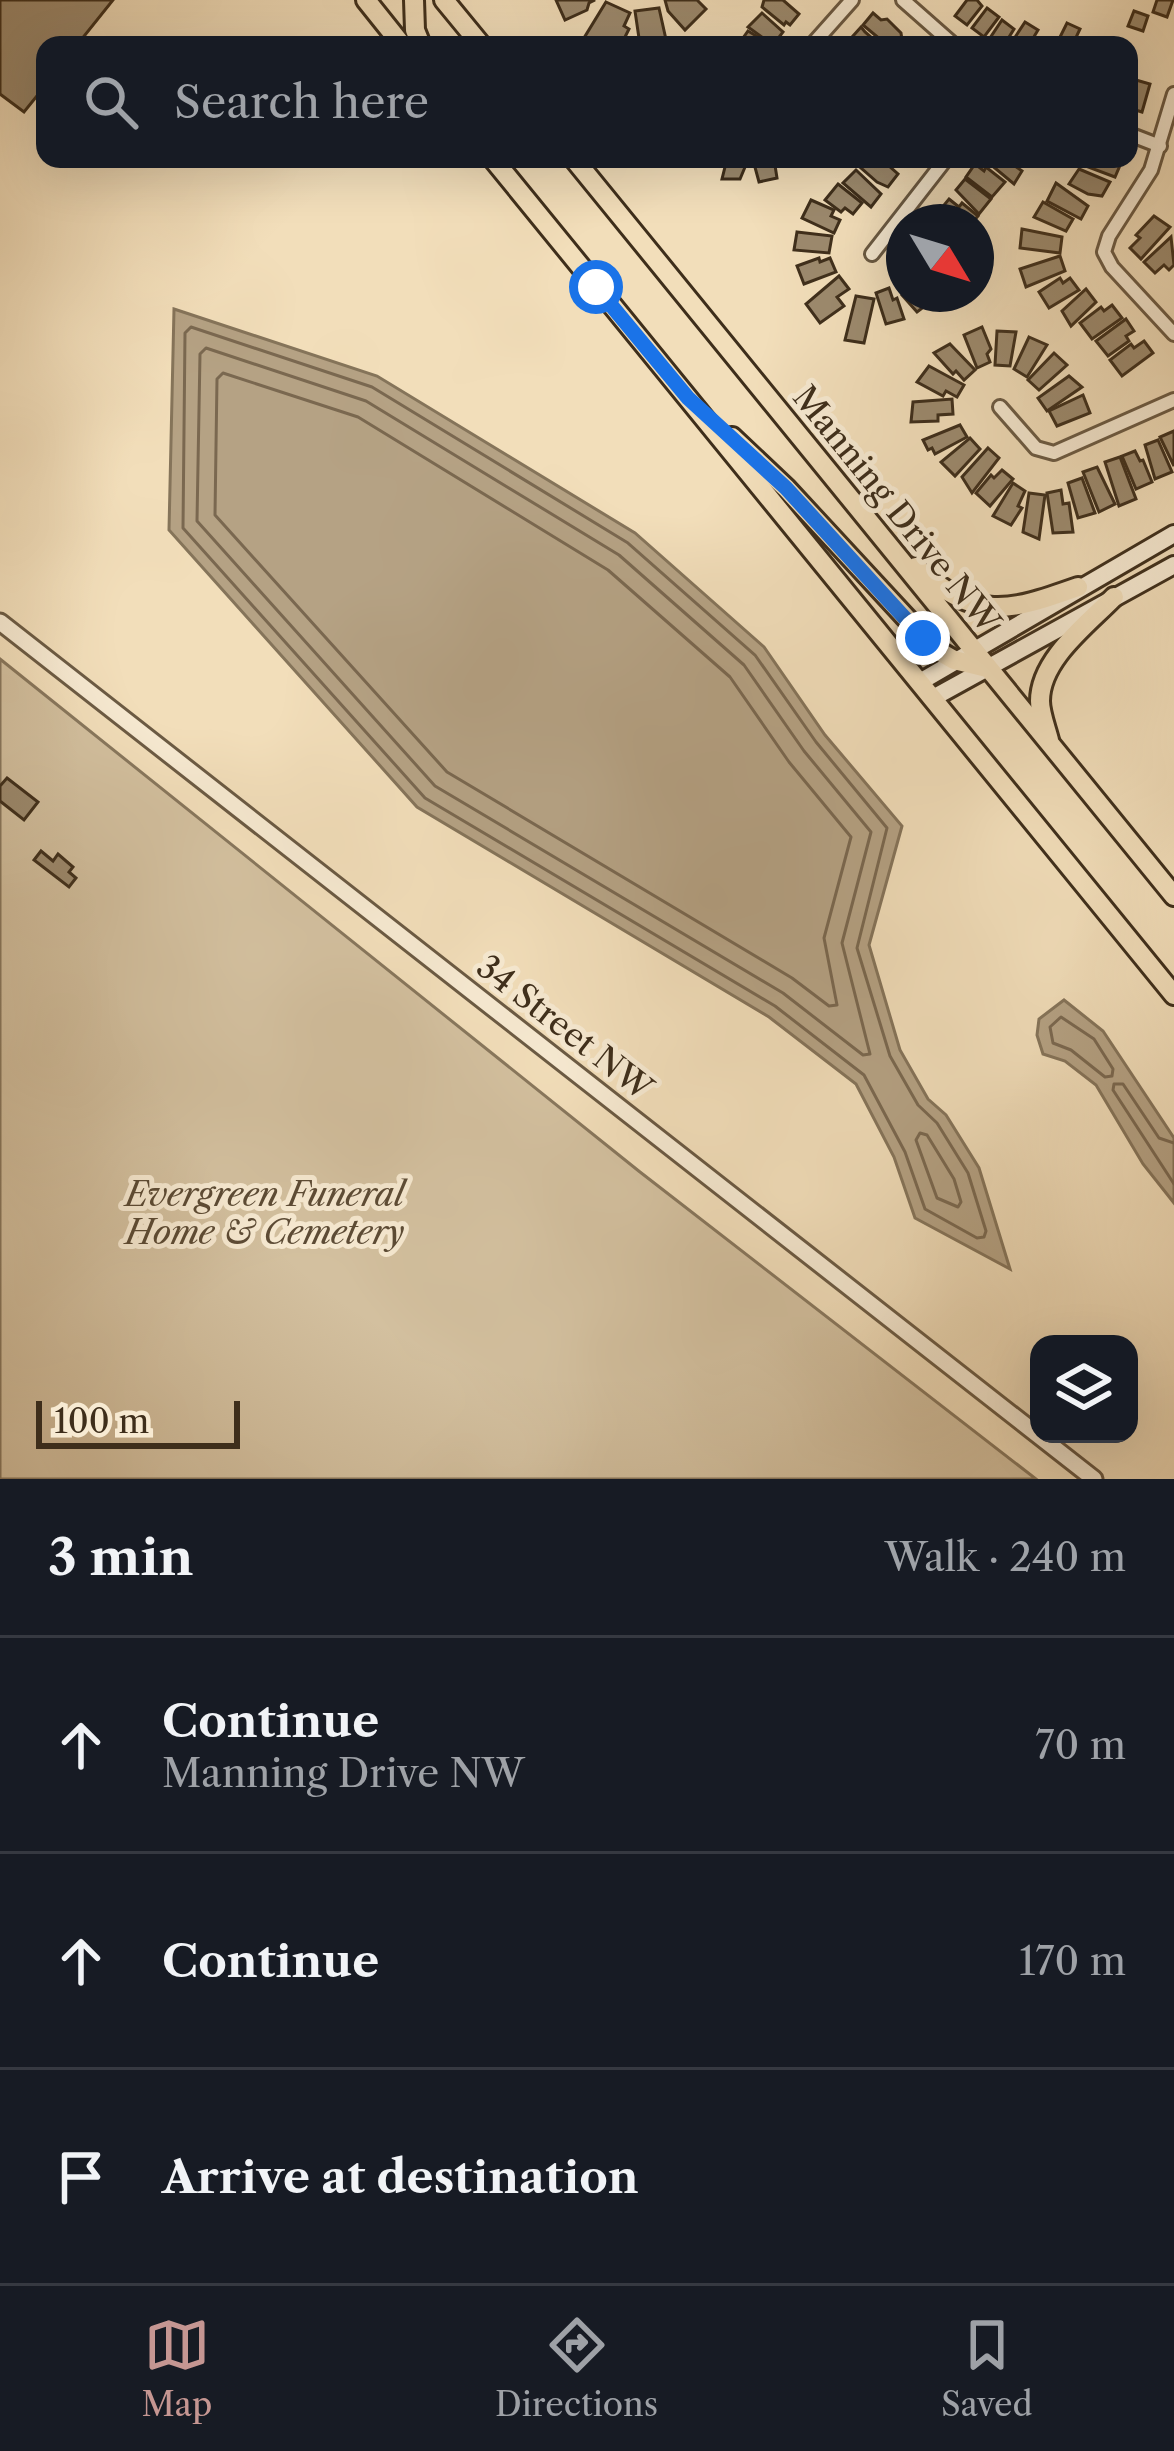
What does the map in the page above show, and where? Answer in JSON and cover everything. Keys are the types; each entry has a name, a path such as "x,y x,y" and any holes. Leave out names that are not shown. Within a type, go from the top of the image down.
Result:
{"main road":[{"path":"366,0 395,36"},
{"path":"414,0 417,36"},
{"path":"444,0 474,36"},
{"path":"500,168 1174,995"},
{"name":"Manning Drive NW","path":"581,168 1174,896"},
{"path":"688,398 786,488 923,638 954,660 987,668"},
{"path":"927,690 954,660 1174,534"},
{"path":"881,536 931,580 980,606 1012,609 1078,587"},
{"path":"927,690 987,668 1174,565"},
{"path":"1050,744 1040,700 1046,674 1064,648 1114,597"}],"street":[{"path":"820,36 852,0"},
{"path":"903,0 944,36"},
{"path":"1174,94 1143,187 1104,251 1112,267 1174,334"},
{"path":"1138,137 1160,146"},
{"path":"872,254 939,168"},
{"path":"1000,407 1047,454 1174,400"},
{"name":"34 Street NW","path":"0,622 1094,1479"}],"green space":[{"name":"Evergreen Funeral Home & Cemetery","path":"0,659 640,1172 1036,1479 0,1479"}],"water":[{"path":"174,309 377,376 635,533 764,647 825,735 902,826 869,945 900,1050 928,1099 946,1115 979,1168 1010,1269 915,1218 894,1157 856,1084 769,1017 417,807 169,530"},
{"path":"1064,1000 1103,1031 1174,1138 1174,1203 1143,1164 1096,1085 1065,1061 1043,1054 1037,1035 1039,1019"}],"building":[{"path":"0,0 113,0 84,36 36,36 36,97 24,112 0,94"},
{"path":"556,0 595,0 587,10 565,20"},
{"path":"665,0 697,0 706,9 685,30 668,11"},
{"path":"764,0 783,0 799,14 784,25 762,7"},
{"path":"967,0 977,0 982,6 967,25 955,16"},
{"path":"1157,0 1173,0 1167,17 1153,12"},
{"path":"606,2 630,13 626,36 585,36"},
{"path":"659,8 665,36 639,36 635,11"},
{"path":"987,8 999,17 985,36 972,28"},
{"path":"1134,11 1148,16 1143,31 1128,26"},
{"path":"762,13 783,32 760,36 748,27"},
{"path":"873,13 887,19 901,36 876,36 863,25"},
{"path":"1002,20 1014,29 1010,36 991,36"},
{"path":"1025,22 1038,30 1034,36 1016,36"},
{"path":"1067,23 1080,29 1077,36 1060,36"},
{"path":"1138,81 1150,84 1142,112 1138,111"},
{"path":"725,168 745,168 740,179 722,179"},
{"path":"755,168 775,168 777,178 759,182"},
{"path":"861,168 891,168 898,174 888,187"},
{"path":"972,168 987,168 1005,182 992,197 966,177"},
{"path":"995,168 1022,171 1014,184"},
{"path":"1091,168 1119,168 1115,177"},
{"path":"1079,169 1110,182 1102,196 1069,184"},
{"path":"856,170 881,194 871,207 843,183"},
{"path":"965,179 991,199 987,204 969,204 956,190"},
{"path":"1056,183 1088,206 1081,219 1047,201"},
{"path":"838,184 862,203 853,214 825,200"},
{"path":"811,200 834,210 831,216 840,220 834,233 802,218"},
{"path":"1043,202 1073,219 1066,231 1034,217"},
{"path":"1154,216 1170,227 1141,259 1130,248"},
{"path":"1022,229 1062,237 1060,253 1020,248"},
{"path":"797,232 832,236 829,253 794,250"},
{"path":"1171,237 1174,265 1169,270 1164,265 1155,273 1144,262"},
{"path":"1060,256 1065,271 1026,287 1020,269"},
{"path":"819,258 820,262 830,258 836,272 804,284 797,266"},
{"path":"839,276 849,289 837,297 844,306 820,323 806,304"},
{"path":"1060,278 1063,283 1070,278 1079,290 1049,308 1039,292"},
{"path":"886,289 886,312 902,312 904,319 886,324 876,293"},
{"path":"1086,289 1096,302 1071,326 1062,311"},
{"path":"856,296 874,299 864,343 845,340"},
{"path":"1112,305 1122,318 1092,339 1080,323 1101,307 1104,311"},
{"path":"1126,319 1134,331 1126,336 1129,341 1108,356 1096,341"},
{"path":"982,327 991,349 987,354 990,362 977,368 964,335"},
{"path":"997,331 1016,332 1010,366 995,365"},
{"path":"1029,337 1047,345 1027,377 1014,369"},
{"path":"1144,341 1153,353 1122,376 1110,360 1131,344 1134,348"},
{"path":"950,344 975,370 964,380 934,353"},
{"path":"1054,353 1067,365 1039,390 1028,380"},
{"path":"929,366 964,385 957,397 946,391 943,396 917,382"},
{"path":"1069,376 1082,387 1047,411 1038,398"},
{"path":"1083,395 1090,413 1057,426 1049,411"},
{"path":"952,399 953,414 938,415 938,421 911,422 913,402"},
{"path":"960,425 967,437 935,454 932,448 928,450 923,440"},
{"path":"1174,431 1174,466 1160,437"},
{"path":"970,438 980,449 955,476 941,462"},
{"path":"1158,440 1172,472 1155,479 1145,445"},
{"path":"988,448 999,458 972,493 962,477"},
{"path":"1135,451 1152,482 1136,489 1122,456"},
{"path":"1120,457 1136,499 1119,506 1105,462"},
{"path":"1097,467 1115,504 1099,512 1083,472"},
{"path":"1002,470 1013,479 990,506 976,493"},
{"path":"1082,478 1095,513 1078,518 1068,483"},
{"path":"1013,483 1025,491 1018,506 1022,508 1011,525 993,516"},
{"path":"1061,490 1063,504 1069,503 1073,532 1053,533 1047,493"},
{"path":"1029,493 1045,495 1039,539 1023,532"},
{"path":"7,778 38,802 24,820 0,801 0,786"},
{"path":"41,851 53,861 58,854 73,867 69,872 76,878 69,887 34,860"}],"route":[{"path":"596,287 688,398 786,488 923,638"}]}
